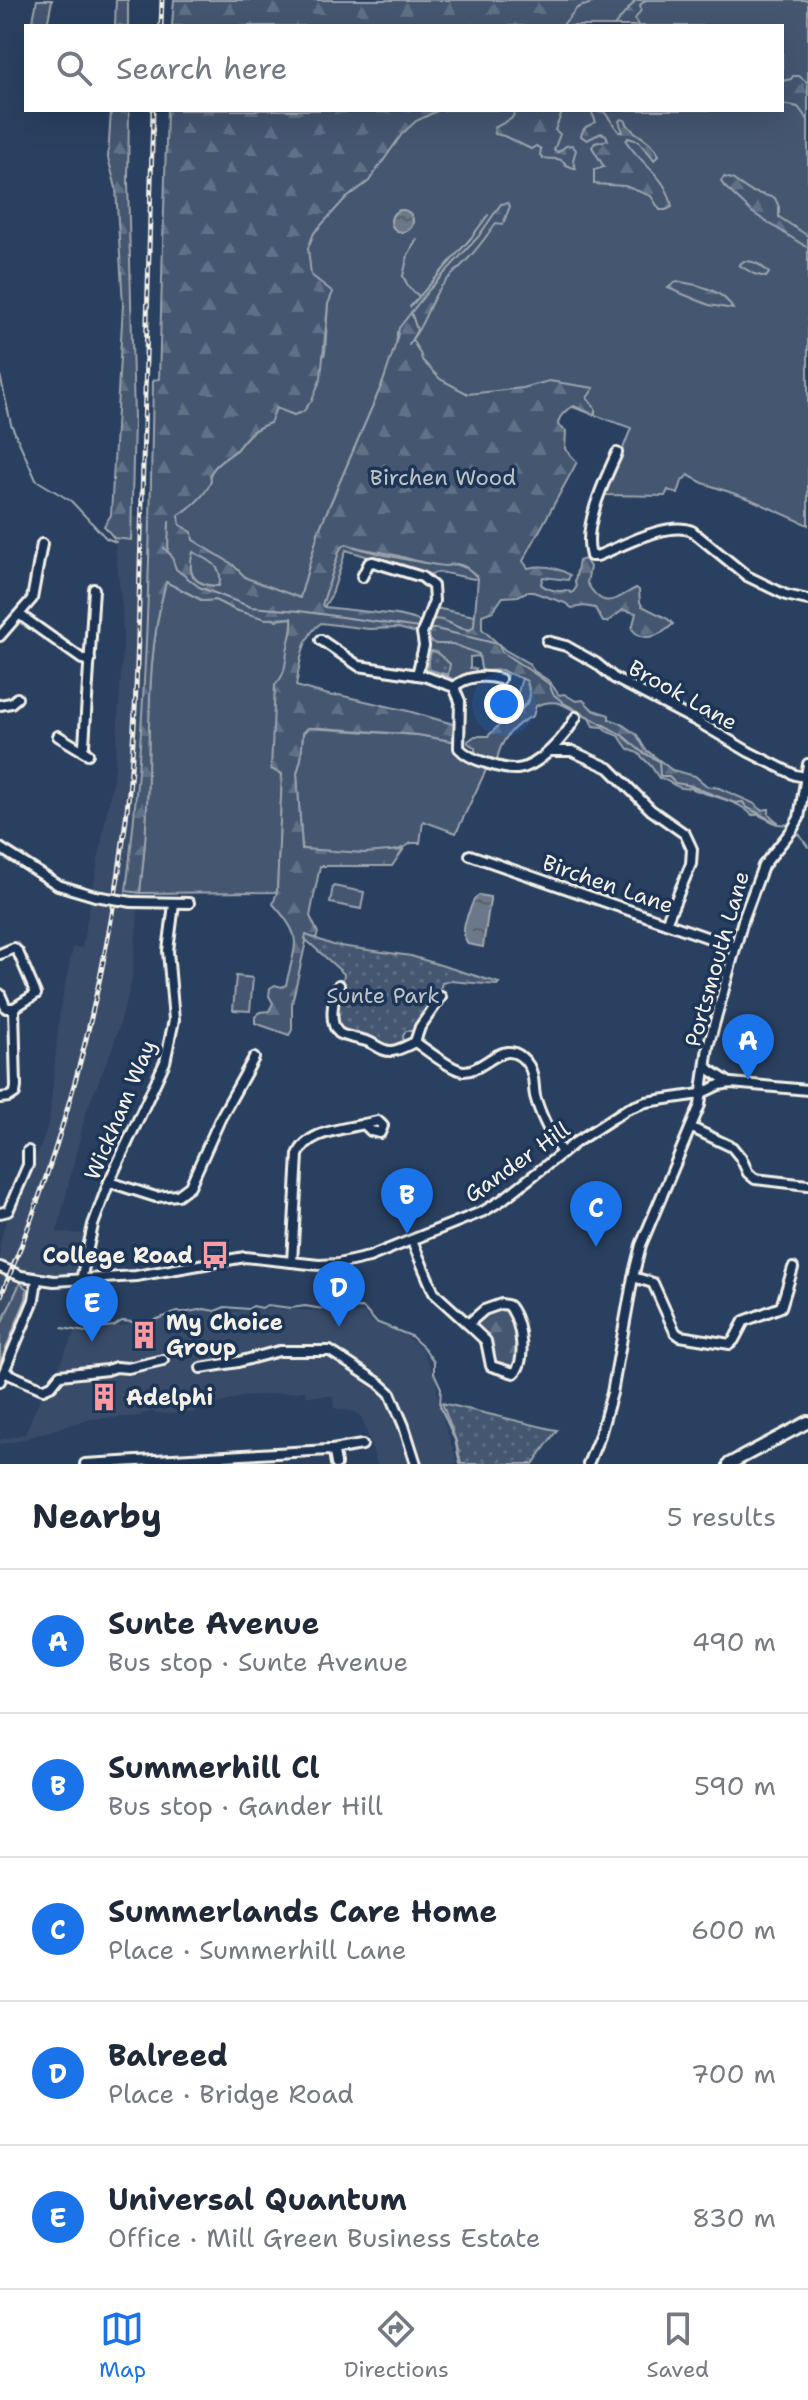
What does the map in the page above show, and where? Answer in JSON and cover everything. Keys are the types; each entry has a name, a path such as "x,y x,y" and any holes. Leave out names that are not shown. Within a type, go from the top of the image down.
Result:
{"main road":[{"path":"729,1464 808,1422"}],"street":[{"path":"617,453 597,499 590,542 591,556 663,530 681,527 692,531 747,576 786,595 808,600"},
{"path":"0,636 30,604 42,544"},
{"path":"362,577 369,563 373,562 430,582 435,591 434,601 423,629 424,646 417,675"},
{"path":"58,736 85,752 94,589"},
{"path":"20,615 82,659 90,660"},
{"path":"321,640 352,663 367,669 417,675 454,687 460,701 459,748 466,755 491,765 515,770 533,764 550,751 576,717"},
{"name":"Brook Lane","path":"547,641 558,642 574,650 614,678 749,752 790,773 805,777"},
{"path":"336,664 342,656"},
{"path":"454,687 466,679 500,679"},
{"path":"0,705 17,698"},
{"path":"563,736 568,750"},
{"path":"550,751 568,750 602,764 651,810 679,829 690,842 691,864 666,923"},
{"name":"Portsmouth Lane","path":"588,1464 596,1448 612,1393 641,1245 700,1105 708,1047 751,895 763,866 803,819 808,764"},
{"path":"0,848 58,885 95,896 132,902 189,903"},
{"name":"Birchen Lane","path":"470,855 735,947"},
{"name":"Wickham Way","path":"81,1280 93,1225 109,1182 165,1062 174,1020 168,951 174,904"},
{"path":"0,954 14,948 36,994 10,1008"},
{"path":"339,985 333,1018 341,1035 358,1037 387,1051 415,1042 420,1027 441,997"},
{"path":"0,994 10,1008 15,1093 0,1098"},
{"path":"415,1042 463,1071 472,1070 503,1052 524,1060 533,1076 537,1103 562,1153"},
{"path":"109,1182 156,1197 178,1195 190,1186 221,1117 254,1058"},
{"path":"705,1064 731,1083 808,1090"},
{"name":"Gander Hill","path":"292,1262 329,1265 353,1262 412,1241 484,1211 502,1200 562,1153 636,1104 700,1094 731,1083"},
{"path":"0,1267 37,1279 81,1280 136,1276 245,1257 292,1262 300,1150 310,1139 364,1124"},
{"path":"692,1128 732,1147 755,1179 808,1185"},
{"path":"0,1213 8,1211 28,1165 28,1151"},
{"path":"412,1241 434,1293 486,1341 491,1366 510,1373 517,1372 522,1351 509,1306 501,1304 489,1308 468,1324"},
{"path":"633,1277 653,1283 675,1332 680,1336 727,1344 734,1340 744,1321 781,1307 793,1268"},
{"path":"37,1279 34,1300 2,1377 43,1389 52,1385 60,1375 128,1368 163,1360"},
{"path":"201,1368 279,1351 330,1351 390,1393 416,1464"},
{"path":"85,1464 332,1450 362,1445"},
{"path":"332,1450 336,1464"}],"shaded area":[{"path":"166,514 146,826 132,981 114,1044 86,1112 57,1232 85,1234 75,1275 24,1271 0,1261 0,1245 3,1230 49,1122 60,1010 73,947 82,948 115,768 123,643 115,544 116,518"},
{"path":"0,1272 22,1283 27,1289 20,1316 0,1363"},
{"path":"205,1310 364,1313 370,1321 392,1327 423,1350 436,1380 439,1407 458,1464 377,1464 362,1418 355,1412 334,1408 333,1396 306,1396 305,1391 241,1397 190,1413 151,1412 141,1416 89,1419 0,1444 0,1440 25,1434 42,1394 7,1378 42,1386 50,1382 75,1331 84,1333 140,1322 145,1324 176,1314"}],"green space":[{"path":"37,0 52,0 47,24 32,24"},
{"path":"116,0 128,0 128,24 115,24"},
{"path":"174,0 601,0 577,8 564,24 172,24"},
{"path":"528,0 808,0 808,525 688,475 682,481 678,494 668,490 665,496 605,495 631,428 570,406 465,396 440,380 397,333 397,343 383,382 319,530 300,598 246,578 232,564 193,540 186,528 180,525 179,515 205,492 217,464 236,450 253,431 269,423 276,407 294,415 325,353 328,303 285,266 392,112 784,112 784,24 497,24"},
{"path":"636,0 646,0 640,5 641,10 635,19 637,24 616,24"},
{"path":"799,76 808,83 808,120 798,107 784,104 784,81"},
{"path":"111,112 129,112 134,420 131,540 114,538 104,526 111,515 123,305 116,188 108,158"},
{"name":"Birchen Wood","path":"167,112 435,112 416,121 402,134 369,181 344,200 314,233 308,248 311,275 333,292 328,304 321,378 312,400 303,412 294,415 276,408 270,423 250,434 214,468 205,492 179,515 180,525 192,532 193,540 232,564 246,578 300,598 319,530 383,382 399,328 478,237 501,204 508,203 510,206 503,224 496,223 473,254 441,287 412,339 422,360 440,379 468,394 523,388 549,381 594,388 587,398 595,408 595,415 574,406 559,419 558,425 566,431 565,449 577,462 523,561 528,568 549,567 570,575 568,580 543,577 541,584 553,590 572,593 576,588 579,561 585,559 590,567 587,583 599,597 609,600 636,588 642,606 673,624 664,632 642,636 632,629 636,613 623,610 603,622 595,608 572,608 565,603 526,592 503,597 493,611 482,615 482,629 505,650 528,663 549,681 559,695 564,694 576,701 583,700 593,710 609,715 609,719 637,735 645,749 672,770 695,776 707,786 719,788 762,810 769,809 769,815 777,824 752,815 731,802 691,788 678,787 659,778 651,766 638,753 628,749 619,736 603,727 593,726 589,718 558,703 536,706 533,716 509,734 497,760 475,753 475,748 468,741 475,736 488,736 499,725 516,716 529,701 530,694 527,681 523,679 502,670 483,671 479,654 453,644 436,644 424,637 430,620 441,620 470,630 474,626 478,578 460,565 429,564 346,544 340,549 322,605 417,620 420,623 417,633 398,628 369,629 321,623 305,644 296,686 453,724 454,740 322,728 308,728 303,733 297,773 302,849 365,853 403,850 392,866 320,866 310,916 318,933 316,938 307,937 292,1003 292,1030 289,1035 255,1023 255,1017 260,1012 269,1011 273,1003 269,996 270,988 286,985 295,942 290,926 273,904 277,892 282,774 271,769 275,685 285,667 292,618 266,619 215,600 204,601 166,582 151,673 146,826 140,893 126,891 143,700 153,380 159,379","holes":["193,552 209,561 220,573 219,586 203,584 194,578 191,567"]},
{"path":"516,112 562,112 555,130 560,134 554,150 558,152 572,145 576,150 573,160 576,169 559,159 543,158 541,149 536,146 531,149 495,134 494,128 511,119"},
{"path":"604,112 619,132 623,132 619,121 625,120 632,130 655,148 659,155 654,160 639,141 628,138 626,141 665,187 672,207 660,210 651,196 625,186 594,184 594,170 604,167 592,147 595,143 608,140 601,133 587,140 581,136 585,128 596,122 592,113"},
{"path":"724,177 750,191 775,198 779,217 808,236 808,248 753,213 724,186 721,181"},
{"path":"744,261 758,264 769,273 766,277 754,274 739,265"},
{"path":"676,282 716,292 733,309 709,305 668,288"},
{"path":"346,544 418,562 455,564 469,569 478,578 440,572 427,575 346,550 332,594 324,607 322,605 340,548"},
{"path":"193,551 218,568 219,586 203,583 194,577 191,566"},
{"path":"166,582 203,601 215,600 235,610 276,620 292,618 284,671 275,686 282,774 277,892 140,893 146,826 151,673"},
{"path":"435,608 475,616 474,626 470,630 430,620"},
{"path":"426,639 457,645 480,655 481,668 479,656 470,657 470,668 476,669 473,676 457,682 447,676 426,672 423,669 428,650"},
{"path":"431,651 450,664 448,675 427,669"},
{"path":"481,668 502,670 506,678 482,674"},
{"path":"522,678 527,681 530,698 510,721"},
{"path":"307,728 455,740 456,748 477,765 487,768 456,833 423,821 420,843 411,843 389,852 359,854 302,849 297,773 303,733"},
{"path":"333,886 364,892 361,909 330,903"},
{"name":"Sunte Park","path":"306,935 333,945 411,956 499,983 442,983 414,1034 406,1031 404,1045 386,1046 340,1031 337,1009 344,974 305,939"},
{"path":"236,976 253,978 250,1011 233,1010"},
{"path":"20,1283 27,1289 26,1299 0,1363 0,1327"},
{"path":"503,1306 511,1312 520,1349 513,1370 493,1365 490,1341 473,1323 484,1312"},
{"path":"442,1403 557,1430 533,1464 461,1464"}],"water":[{"path":"398,210 406,210 413,221 406,232 398,232 391,225 391,217"},
{"path":"479,895 490,897 483,947 468,944 464,933 467,916"}],"waterway":[{"path":"410,307 488,215"},
{"path":"417,239 408,255 403,276 409,288 419,296"},
{"path":"409,345 417,330 411,312"},
{"path":"0,375 11,424 36,480 71,501 106,538 116,542"},
{"path":"168,549 169,522"},
{"path":"164,548 171,555 176,569 199,587 251,607 419,628"},
{"path":"425,629 498,644 502,652 549,684 553,694 565,704 622,735 642,752 659,761 660,776 668,776 675,783 735,803 743,802 746,807 779,824 790,825"},
{"path":"799,834 808,847"},
{"path":"62,1328 86,1332 114,1326 122,1321 145,1323 178,1312 215,1311 225,1307 363,1308 376,1322 411,1336 434,1362 434,1373 441,1388 440,1406 455,1440 460,1464"}],"railway":[{"path":"161,24 162,0"},
{"path":"0,1298 44,1182 80,1063 107,942 126,819 136,677 153,112"}],"place":[{"name":"Sunte Avenue","path":"748,1080"},
{"name":"Summerhill Cl","path":"407,1234"},
{"name":"Summerlands Care Home","path":"596,1247"},
{"name":"College Road","path":"215,1255"},
{"name":"Balreed","path":"339,1327"},
{"name":"My Choice Group","path":"144,1335"},
{"name":"Universal Quantum","path":"92,1342"},
{"name":"Adelphi","path":"104,1397"}]}
